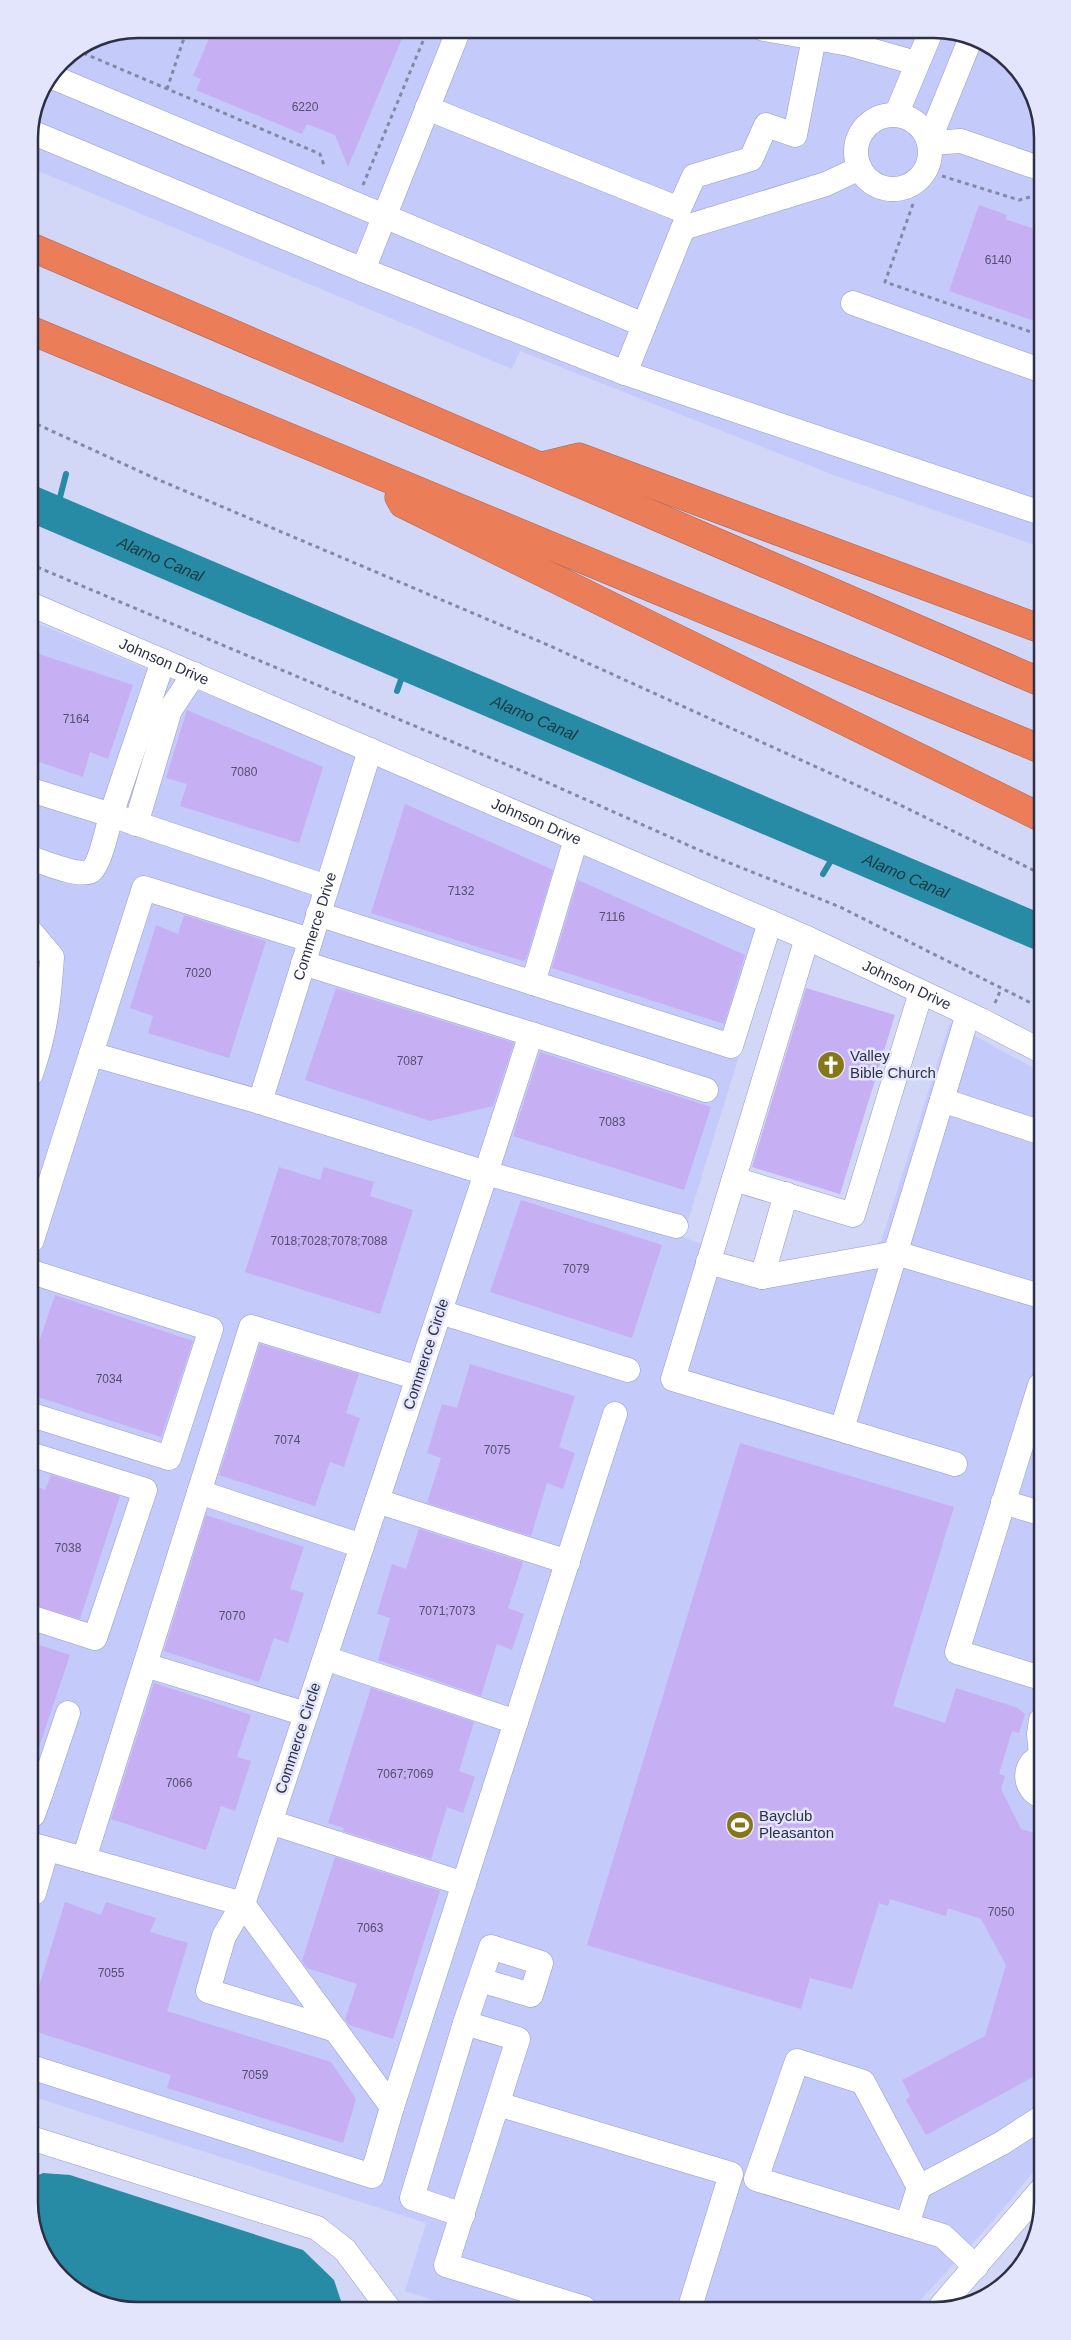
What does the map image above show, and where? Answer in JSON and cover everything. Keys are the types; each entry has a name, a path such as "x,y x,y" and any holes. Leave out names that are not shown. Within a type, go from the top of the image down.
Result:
{"highway":[{"path":"38,250 1034,679"},
{"path":"38,333 1034,746"},
{"path":"542,466 579,457 1034,627"},
{"path":"391,480 403,504 1034,814"}],"street":[{"path":"363,270 455,38"},
{"path":"625,373 644,325 694,176 751,160 766,125 795,135 814,38"},
{"path":"854,38 916,63"},
{"path":"896,115 928,38"},
{"path":"929,142 968,44"},
{"path":"56,79 644,325"},
{"path":"427,108 681,218 826,184 860,168"},
{"path":"896,115 910,119 922,128 929,142 930,156 925,171 915,182 901,188 886,189 873,184 863,175 856,149 860,135 868,124 881,117 896,115"},
{"path":"38,135 363,270 625,373 1034,511"},
{"path":"929,142 961,141 1034,166"},
{"path":"853,303 1034,368"},
{"name":"Johnson Drive","path":"38,607 807,938 1034,1047"},
{"path":"38,860 81,874 90,872 96,865 164,661"},
{"path":"136,824 170,710 194,674"},
{"name":"Commerce Drive","path":"260,1102 370,750"},
{"path":"38,792 327,887"},
{"path":"533,983 576,839"},
{"path":"39,1193 92,1054 144,888 310,940"},
{"path":"318,914 731,1046 770,922"},
{"path":"807,938 673,1379 955,1464"},
{"path":"38,940 52,957 48,1016 38,1057"},
{"path":"303,963 706,1090"},
{"path":"734,1179 854,1214 921,992"},
{"path":"842,1429 968,1014"},
{"name":"Commerce Circle","path":"336,2030 208,1991 224,1936 243,1904 531,1034"},
{"path":"92,1054 260,1102 486,1173 676,1226"},
{"path":"942,1100 1034,1130"},
{"path":"762,1277 786,1194"},
{"path":"708,1262 762,1277 896,1253 1034,1294"},
{"path":"38,1274 211,1329 169,1458 38,1417"},
{"path":"440,1312 628,1370"},
{"path":"84,1859 251,1327 418,1378"},
{"path":"1034,1404 957,1652 1034,1676"},
{"path":"38,2069 372,2176 392,2107 615,1414"},
{"path":"38,1457 145,1490 95,1638 38,1620"},
{"path":"199,1492 362,1546"},
{"path":"377,1501 568,1562"},
{"path":"1003,1502 1034,1511"},
{"path":"325,1658 516,1722"},
{"path":"145,1665 306,1714"},
{"path":"38,1794 68,1714"},
{"path":"1034,1762 1027,1776 1031,1789 1034,1791"},
{"path":"270,1822 464,1884"},
{"path":"38,1862 40,1847 243,1904 392,2107"},
{"path":"462,2215 412,2198 465,2022 480,1980"},
{"path":"465,2022 518,2039 446,2265 565,2302"},
{"path":"919,2187 863,2082 797,2061 756,2179 943,2236 976,2268"},
{"path":"498,2104 731,2174 692,2302"},
{"path":"907,2225 919,2187 1002,2143 1034,2122"},
{"path":"38,2140 317,2228 345,2250 371,2288 384,2302"},
{"path":"945,2302 1034,2199"}],"path":[{"path":"168,89 183,38"},
{"path":"361,189 424,38"},
{"path":"83,53 320,154 327,173"},
{"path":"942,176 1019,200 1034,196"},
{"path":"913,204 885,282 1034,333"},
{"path":"38,426 152,477 548,645 900,805 1034,871"},
{"path":"38,567 524,772 717,858 840,907 1034,1004"}],"shaded area":[{"path":"131,38 940,38 960,41 984,51 995,58 1013,76 1020,87 1032,118 1034,137 1034,545 836,476 520,351 512,369 38,171 38,124 45,99 54,82 62,71 87,51 111,41"},
{"path":"38,623 777,933 683,1237 775,1272 876,1246 882,1239 950,1022 1034,1068 1034,2171 994,2220 919,2302 439,2302 405,2291 426,2223 38,2098"},
{"path":"43,2173 70,2175 303,2250 334,2280 341,2302 131,2302 118,2301 93,2292 76,2282 62,2269 48,2247 38,2216 38,2175"}],"building":[{"path":"209,38 402,38 348,167 335,135 307,124 302,134 196,90 201,79 193,76"},
{"path":"979,205 1007,215 1005,219 1034,229 1034,321 949,291"},
{"path":"38,654 133,685 108,759 90,752 83,777 38,761"},
{"path":"187,710 323,767 299,843 180,806 187,784 166,778"},
{"path":"405,804 553,870 526,959 523,961 371,913"},
{"path":"578,880 745,955 724,1024 552,968"},
{"path":"184,915 266,941 229,1058 148,1033 153,1016 130,1008 156,925 178,934"},
{"path":"336,988 514,1043 493,1106 430,1121 305,1080"},
{"name":"Valley Bible Church","path":"806,988 895,1015 840,1194 752,1167"},
{"path":"540,1052 711,1107 684,1190 513,1136"},
{"path":"279,1167 320,1180 324,1167 374,1182 370,1196 413,1210 380,1314 245,1272"},
{"path":"521,1200 662,1245 632,1338 490,1292"},
{"path":"55,1295 193,1341 161,1437 38,1397 38,1345"},
{"path":"260,1344 359,1374 346,1413 360,1418 344,1467 330,1462 315,1506 219,1475"},
{"path":"470,1364 575,1396 559,1447 575,1453 563,1489 547,1483 531,1536 427,1503 441,1458 427,1453 442,1404 457,1408"},
{"name":"Bayclub Pleasanton","path":"740,1443 954,1507 893,1706 945,1723 956,1688 1018,1708 1025,1714 1019,1733 1012,1731 999,1774 1005,1776 1001,1789 1021,1829 1034,1833 1033,2077 926,2135 906,2100 910,2096 902,2080 985,2036 1006,1965 981,1919 948,1908 946,1916 890,1899 888,1906 879,1903 852,1989 810,1978 801,2009 587,1945"},
{"path":"51,1475 120,1496 80,1619 38,1606 38,1487 45,1490"},
{"path":"206,1515 304,1547 290,1589 304,1593 288,1643 274,1638 259,1682 164,1651"},
{"path":"419,1529 523,1562 508,1608 524,1614 512,1650 497,1644 481,1696 378,1660 390,1618 377,1614 392,1564 406,1569"},
{"path":"38,1645 70,1655 38,1750"},
{"path":"154,1683 251,1715 237,1757 251,1761 235,1811 221,1806 206,1850 111,1819"},
{"path":"371,1688 474,1722 459,1771 475,1777 463,1813 447,1807 431,1859 343,1831 344,1828 328,1823"},
{"path":"335,1857 440,1891 393,2039 349,2025 345,2019 357,1984 307,1968 302,1961"},
{"path":"65,1902 101,1915 106,1902 156,1918 150,1932 188,1943 167,2011 331,2062 356,2099 343,2143 167,2088 171,2075 38,2032 38,1990"}],"waterway":[{"path":"56,513 66,474"},
{"name":"Alamo Canal","path":"38,506 1034,930"},
{"path":"397,691 407,663"},
{"path":"823,874 839,847"}],"place":[{"name":"Valley Bible Church","path":"831,1065"},
{"name":"Bayclub Pleasanton","path":"740,1825"}]}
